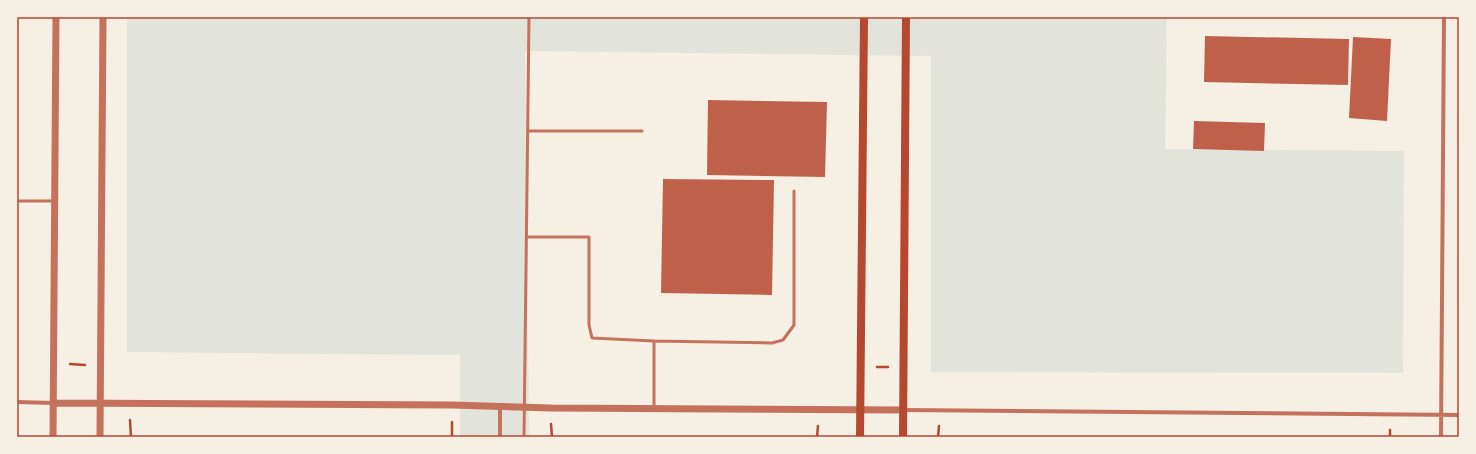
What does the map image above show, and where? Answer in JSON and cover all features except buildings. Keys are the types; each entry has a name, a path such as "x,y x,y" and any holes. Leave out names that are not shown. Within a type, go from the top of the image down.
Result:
{"main road":[{"path":"860,437 864,17"},
{"path":"903,437 906,17"}],"street":[{"path":"53,437 56,17"},
{"path":"100,437 103,17"},
{"path":"1440,437 1444,17"},
{"path":"17,402 100,404 452,405 525,407 1459,415"},
{"path":"500,406 500,437"}],"lane":[{"path":"524,437 529,17"},
{"path":"528,131 642,131"},
{"path":"527,237 588,237 589,325 592,338 772,344 784,340 794,325 794,191"},
{"path":"17,201 55,201"},
{"path":"654,341 654,408"}],"path":[{"path":"54,364 100,365"},
{"path":"861,367 903,367"}],"shaded area":[{"path":"127,17 1167,17 1165,149 1404,151 1403,373 931,372 931,56 525,51 529,437 460,437 460,355 127,352"}]}
